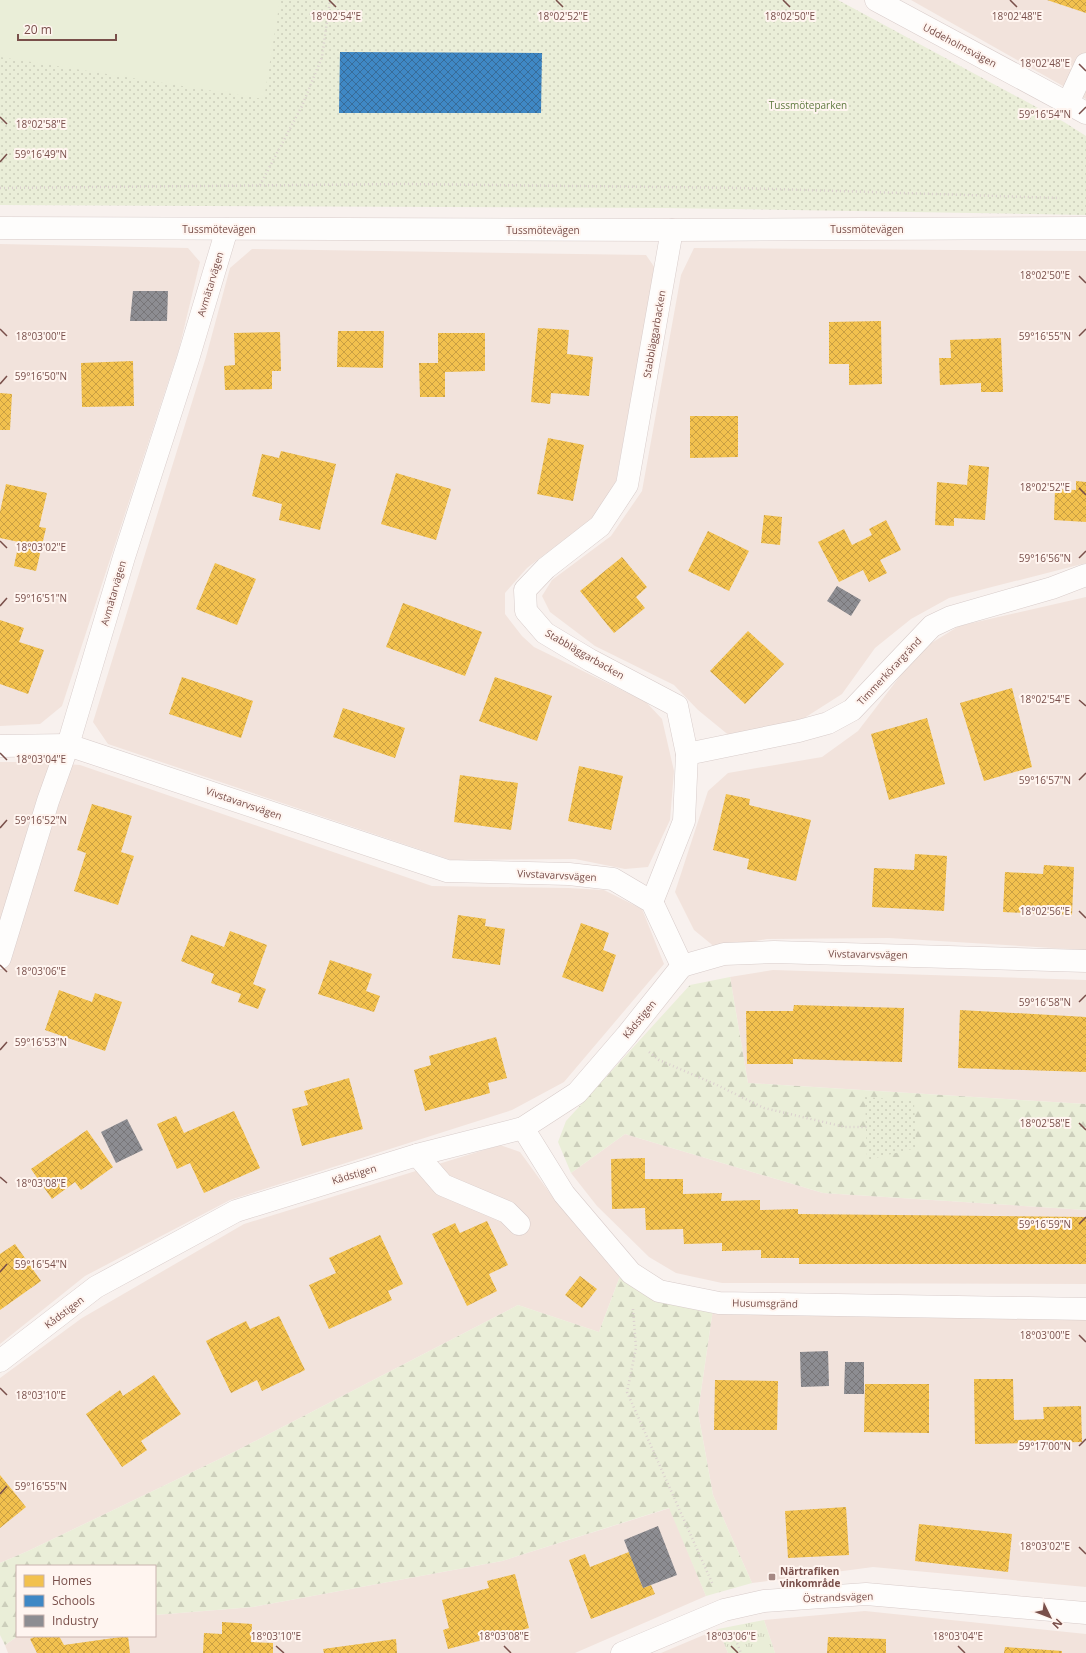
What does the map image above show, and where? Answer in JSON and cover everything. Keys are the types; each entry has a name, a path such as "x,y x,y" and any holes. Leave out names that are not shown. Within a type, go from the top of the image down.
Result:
{"street":[{"name":"Uddeholmsvägen","path":"876,0 1077,108"},
{"path":"1077,108 1086,64"},
{"name":"Tussmötevägen","path":"0,228 672,230 1086,228"},
{"name":"Avmätarvägen","path":"0,958 48,801 68,745 124,557 188,359 227,229"},
{"name":"Stabbläggarbacken","path":"652,902 684,822 687,754 677,706 590,660 545,633 526,611 525,590 546,568 600,526 627,485 672,230"},
{"name":"Timmerkörargränd","path":"687,754 799,731 828,723 852,710 932,626 952,617 1052,588 1086,575"},
{"name":"Vivstavarvsvägen","path":"0,746 68,745 447,871 569,874 613,879 652,902"},
{"path":"652,902 682,966"},
{"name":"Vivstavarvsvägen","path":"682,966 724,954 774,952 1086,961"},
{"name":"Kådstigen","path":"0,1361 96,1287 236,1211 417,1155 523,1128 577,1093 627,1035 682,966"},
{"name":"Husumsgränd","path":"523,1128 564,1194 631,1273 659,1291 719,1303 1086,1309"},
{"path":"417,1155 443,1185 507,1212 519,1224"},
{"name":"Östrandsvägen","path":"622,1653 724,1610 764,1601 866,1594 1086,1613"}],"path":[{"path":"260,185 302,106 322,57 330,0"},
{"path":"0,188 405,184 744,188 1062,198"},
{"path":"627,1035 659,1060 717,1085 764,1108 845,1127 866,1127"},
{"path":"631,1273 636,1348 627,1392 724,1610 741,1653"}],"shaded area":[{"path":"911,0 1086,0 1086,99"},
{"path":"0,244 188,248 200,262 179,349 62,706 40,724 0,726"},
{"path":"694,248 1086,251 1086,563 949,598 911,619 875,648 842,694 798,722 731,737 698,710 674,685 595,646 550,612 542,596 552,580 611,536 642,491 681,275"},
{"path":"252,249 646,255 655,268 616,481 595,516 527,568 505,593 505,614 522,636 534,647 646,702 662,719 674,771 670,820 648,867 625,869 575,859 451,860 108,744 93,722 206,357 230,268"},
{"path":"1086,597 1086,950 889,938 767,939 716,948 694,930 675,892 708,791 728,773 822,757 858,731 920,650 959,626"},
{"path":"0,762 38,762 80,765 432,886 604,890 642,909 664,964 564,1082 512,1110 230,1200 85,1276 0,1344"},
{"path":"773,970 1086,980 1086,1104 748,1083 730,977"},
{"path":"625,1134 823,1193 1086,1210 1086,1284 722,1283 676,1273 649,1257 597,1206 571,1173"},
{"path":"500,1145 520,1152 552,1196 623,1268 599,1332 518,1305 234,1452 0,1563 0,1378 82,1318 244,1224"},
{"path":"713,1309 1086,1318 1086,1587 873,1567 752,1583 713,1495 698,1412"},
{"path":"670,1508 706,1596 575,1653 8,1653 5,1645 17,1637 156,1637 156,1615 253,1607 502,1561"},
{"path":"865,1611 1086,1634 1086,1653 775,1653 764,1620"},
{"path":"718,1629 728,1653 661,1653"}],"green space":[{"name":"Tussmöteparken","path":"0,0 838,0 1064,122 1086,136 1086,215 667,208 0,205"},
{"path":"0,0 280,0 264,99 0,57"},
{"path":"730,977 748,1083 1086,1104 1086,1210 823,1193 625,1134 571,1173 558,1142 566,1121 690,985"},
{"path":"865,1097 914,1101 916,1148 867,1160"},
{"path":"623,1268 713,1309 698,1412 713,1495 752,1583 706,1596 669,1508 502,1561 253,1607 156,1615 156,1565 16,1565 17,1637 5,1645 0,1635 0,1563 234,1452 518,1305 599,1332"},
{"path":"764,1620 775,1653 728,1653 718,1629"}],"building: Homes":[{"path":"1047,0 1086,0 1086,13"},
{"path":"881,321 882,384 849,385 849,364 829,364 829,322"},
{"path":"538,328 569,330 567,354 593,357 589,396 551,393 550,404 531,402"},
{"path":"338,331 384,331 383,368 337,367"},
{"path":"280,332 281,371 272,371 272,389 225,390 224,366 235,365 234,333"},
{"path":"438,333 485,333 485,371 445,372 445,397 420,397 419,363 438,363"},
{"path":"1001,338 1003,392 981,392 981,383 940,385 939,358 951,358 950,340"},
{"path":"133,361 134,406 82,407 81,363"},
{"path":"0,393 12,394 10,430 0,430"},
{"path":"690,416 738,416 738,457 690,458"},
{"path":"548,438 584,445 573,501 537,494"},
{"path":"281,451 336,464 320,530 279,520 282,504 252,496 262,454 279,458"},
{"path":"969,465 989,467 985,520 954,518 954,526 935,525 937,482 967,485"},
{"path":"396,473 451,489 436,540 381,524"},
{"path":"1076,481 1086,482 1086,522 1054,520 1055,489 1076,490"},
{"path":"6,484 47,493 39,527 46,528 36,571 14,566 19,542 0,538 0,512"},
{"path":"764,515 782,517 780,545 761,543"},
{"path":"886,520 901,550 880,560 887,573 869,582 863,570 839,582 818,542 844,529 852,545 872,535 869,529"},
{"path":"708,531 749,551 729,591 688,571"},
{"path":"622,557 647,587 636,597 645,608 614,633 580,591"},
{"path":"215,563 256,579 237,625 196,609"},
{"path":"403,603 482,632 465,676 386,647"},
{"path":"0,620 24,628 19,642 44,650 28,694 0,684"},
{"path":"748,631 784,664 745,704 710,671"},
{"path":"182,677 253,701 241,738 169,714"},
{"path":"495,677 552,696 537,741 479,721"},
{"path":"1012,688 1032,767 984,781 960,703"},
{"path":"343,708 405,728 395,758 333,737"},
{"path":"927,718 945,784 889,800 871,734"},
{"path":"579,766 623,776 611,830 568,821"},
{"path":"460,775 518,783 511,830 454,822"},
{"path":"726,794 750,799 749,805 811,820 796,881 747,869 749,859 713,850"},
{"path":"92,804 132,816 121,852 134,856 118,905 74,891 86,853 77,850"},
{"path":"915,854 947,856 944,911 872,907 874,868 914,870"},
{"path":"1044,865 1074,867 1072,915 1003,912 1005,872 1043,874"},
{"path":"458,915 486,919 485,926 505,929 500,965 452,958"},
{"path":"581,923 609,933 603,950 616,955 603,992 562,977"},
{"path":"230,931 267,945 253,984 266,989 258,1009 238,1002 241,994 211,983 214,974 181,961 191,935 224,947"},
{"path":"330,960 372,974 366,991 380,996 374,1012 318,994"},
{"path":"59,990 92,1002 95,993 122,1002 105,1051 45,1030"},
{"path":"794,1005 904,1008 902,1062 793,1059 793,1064 747,1064 746,1011 793,1011"},
{"path":"960,1010 1086,1017 1086,1072 958,1068"},
{"path":"496,1037 507,1078 488,1083 490,1093 425,1111 414,1070 431,1065 429,1056"},
{"path":"349,1078 363,1129 302,1146 292,1109 308,1105 304,1091"},
{"path":"234,1111 260,1168 204,1193 190,1163 177,1169 157,1124 176,1116 184,1133"},
{"path":"87,1130 113,1167 81,1190 75,1182 52,1199 31,1169"},
{"path":"645,1158 645,1179 683,1179 683,1194 722,1193 721,1201 760,1200 760,1210 798,1209 798,1214 1086,1217 1086,1264 799,1264 799,1258 761,1258 761,1250 722,1251 722,1243 684,1244 683,1229 646,1230 645,1208 612,1209 611,1159"},
{"path":"487,1221 508,1265 489,1274 497,1291 467,1306 432,1234 455,1223 460,1233"},
{"path":"380,1235 403,1284 388,1291 392,1300 329,1329 309,1285 336,1273 329,1258"},
{"path":"15,1244 41,1281 0,1310 0,1254"},
{"path":"580,1276 597,1289 582,1308 565,1295"},
{"path":"279,1316 305,1370 262,1391 257,1380 231,1393 206,1341 246,1321 250,1329"},
{"path":"154,1375 181,1414 141,1441 147,1450 122,1467 86,1414 120,1390 123,1396"},
{"path":"974,1379 1013,1379 1014,1420 1044,1419 1043,1407 1081,1406 1082,1442 975,1444"},
{"path":"715,1380 778,1381 777,1430 714,1430"},
{"path":"865,1384 929,1384 929,1433 864,1432"},
{"path":"0,1475 26,1507 0,1528"},
{"path":"846,1507 849,1555 788,1558 785,1511"},
{"path":"919,1524 1012,1534 1008,1572 915,1561"},
{"path":"629,1552 643,1588 651,1585 655,1594 591,1619 569,1560 585,1554 590,1567"},
{"path":"515,1574 529,1628 448,1649 443,1630 449,1628 442,1600 489,1588 487,1581"},
{"path":"222,1622 252,1624 251,1642 273,1643 273,1653 203,1653 204,1633 222,1634"},
{"path":"34,1637 60,1637 64,1645 128,1637 130,1653 37,1653 30,1639"},
{"path":"828,1637 886,1639 886,1653 827,1653"},
{"path":"396,1639 397,1653 324,1653 323,1649"},
{"path":"1005,1647 1062,1651 1062,1653 1004,1653"}],"building: Schools":[{"path":"340,52 542,53 541,113 339,113"}],"building: Industry":[{"path":"133,291 168,291 167,321 130,321"},
{"path":"837,586 861,600 851,616 827,601"},
{"path":"127,1119 143,1150 116,1163 101,1132"},
{"path":"828,1351 829,1386 801,1387 800,1352"},
{"path":"845,1362 864,1362 864,1394 844,1394"},
{"path":"658,1526 677,1575 643,1588 624,1540"}],"place":[{"name":"Närtrafiken vinkområde","path":"772,1577"}]}
